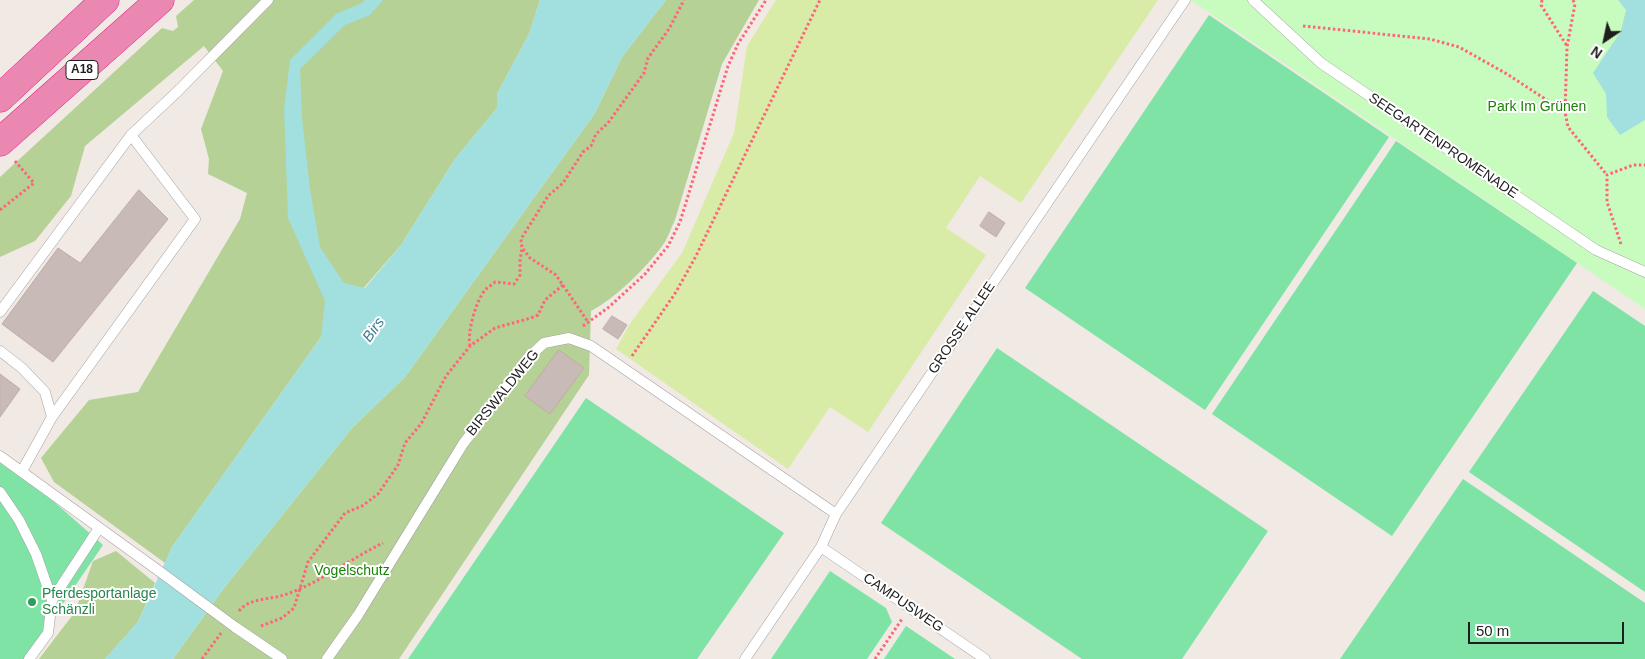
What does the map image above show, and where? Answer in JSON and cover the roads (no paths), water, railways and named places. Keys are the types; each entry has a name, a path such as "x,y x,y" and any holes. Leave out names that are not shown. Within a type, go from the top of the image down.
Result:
{"highway":[{"name":"A18","path":"0,98 84,11 105,0"},
{"name":"A18","path":"6,150 160,0"},
{"path":"0,74 47,33 84,11"}],"lane":[{"path":"0,312 132,135 268,0"},
{"name":"GROSSE ALLEE","path":"745,659 821,547 836,514 1185,0"},
{"name":"SEEGARTENPROMENADE","path":"1253,0 1321,63 1344,79 1596,250 1645,272"},
{"path":"22,471 52,417 195,219 132,135"},
{"name":"BIRSWALDWEG","path":"327,659 358,616 463,444 528,358 544,343 569,338 591,346 836,514"},
{"path":"0,350 22,368 45,392 52,417"},
{"path":"0,456 234,627 282,659"},
{"path":"0,492 19,520 36,554 52,600 48,633 29,659"},
{"path":"52,600 99,528"},
{"name":"CAMPUSWEG","path":"821,547 984,659"}],"water":[{"name":"Birs","path":"365,0 383,0 370,15 345,25 300,69 302,118 310,189 320,247 344,283 365,288 401,245 455,159 497,108 497,94 529,34 540,0 666,0 622,57 595,113 405,377 352,428 224,588 173,659 105,659 138,622 172,547 321,337 325,301 288,218 284,109 290,60 336,14"},
{"path":"1618,0 1645,0 1645,120 1620,135 1607,117 1606,94 1593,73 1621,31 1626,10"}],"place":[{"name":"Pferdesportanlage Schänzli","path":"32,602"}],"park label":[{"name":"Park Im Grünen","path":"1537,107"},
{"name":"Vogelschutz","path":"352,571"}]}
